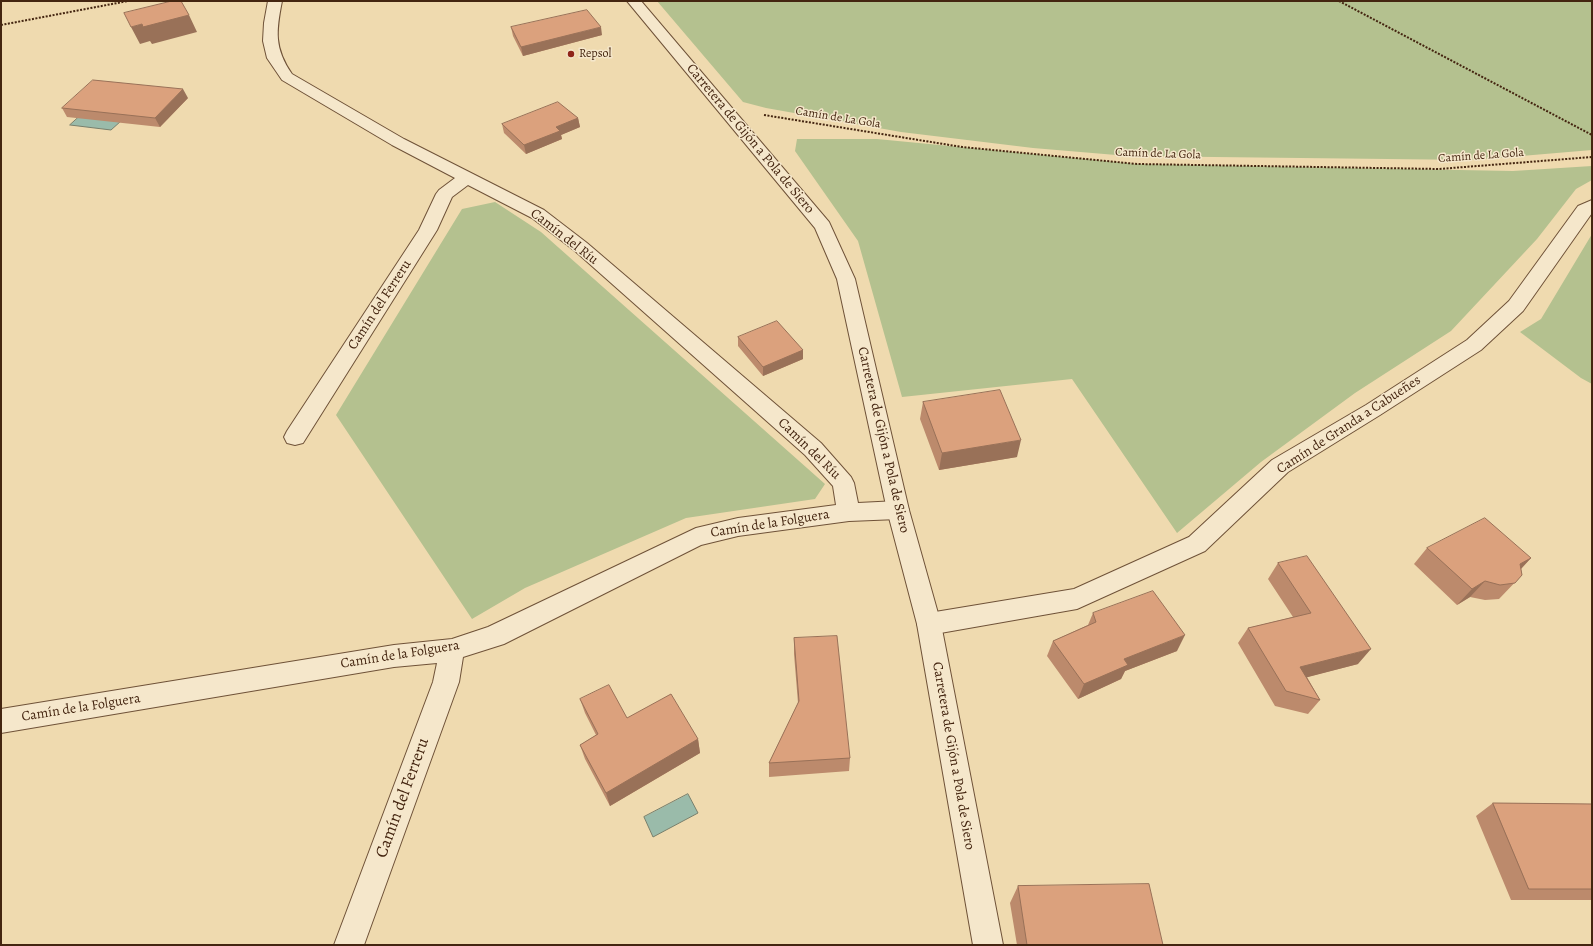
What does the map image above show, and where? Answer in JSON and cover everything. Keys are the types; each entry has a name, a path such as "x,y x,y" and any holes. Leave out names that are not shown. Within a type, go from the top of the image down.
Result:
{"street":[{"name":"Camín del Ríu","path":"275,1 269,31 270,44 276,63 287,77 398,142 538,214 581,247 813,449 843,482 849,512"},
{"name":"Carretera de Gijón a Pola de Siero","path":"634,1 823,226 846,279 898,510 929,624 988,945"},
{"name":"Camín del Ferreru","path":"295,437 428,230 445,194 467,178"},
{"name":"Camín de Granda a Cabueñes","path":"929,624 1077,599 1197,544 1280,466 1373,410 1474,345 1516,306 1584,210 1592,205"},
{"name":"Camín de la Folguera","path":"1,721 394,656 452,650 495,636 696,537 738,527 849,512 898,510"},
{"name":"Camín del Ferreru","path":"349,945 446,682 452,650"}],"path":[{"path":"1,25 128,1"},
{"path":"1339,1 1592,135"},
{"name":"Camín de La Gola","path":"727,110 962,147 1137,164 1439,169 1592,157"}],"green space":[{"path":"657,1 1592,1 1592,150 1474,160 1128,156 1033,148 901,132 766,108 743,102"},
{"path":"797,139 877,139 1137,164 1513,171 1592,166 1592,180 1576,189 1537,239 1451,331 1355,393 1261,462 1177,533 1072,379 902,397 858,241 795,151"},
{"path":"495,202 541,232 825,484 815,499 686,518 525,588 472,619 336,415 462,209"},
{"path":"1592,234 1592,384 1581,378 1520,332 1541,319"}],"shaded area":[{"path":"80,116 121,121 111,130 70,125"},
{"path":"688,794 698,813 653,837 644,817"}],"building":[{"path":"172,1 181,1 189,15 143,27 142,24 131,27 124,13"},
{"path":"587,10 601,27 521,47 511,27"},
{"path":"93,80 183,89 155,118 62,108"},
{"path":"558,102 578,118 556,127 560,131 524,145 502,124"},
{"path":"777,321 803,350 763,367 738,337"},
{"path":"1000,390 1021,440 942,453 923,402"},
{"path":"1485,518 1531,558 1520,564 1522,575 1515,583 1500,585 1485,581 1472,589 1427,548"},
{"path":"1307,556 1371,649 1300,667 1320,700 1286,691 1248,628 1311,613 1278,563"},
{"path":"1153,591 1185,635 1124,659 1128,665 1084,684 1053,641 1096,622 1093,613"},
{"path":"837,636 850,758 769,763 799,701 794,638"},
{"path":"609,685 627,718 671,694 698,739 606,793 580,745 598,734 580,699"},
{"path":"1493,803 1592,804 1592,889 1529,889"},
{"path":"1149,884 1163,945 1027,945 1018,886"}],"place":[{"name":"Repsol","path":"571,54"}]}
